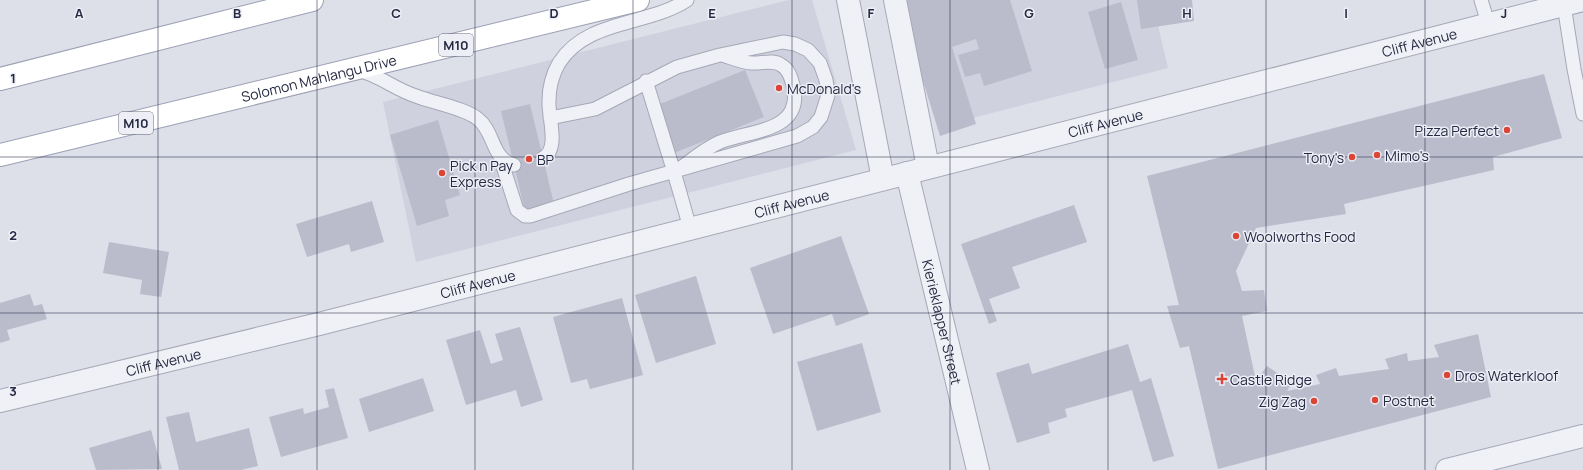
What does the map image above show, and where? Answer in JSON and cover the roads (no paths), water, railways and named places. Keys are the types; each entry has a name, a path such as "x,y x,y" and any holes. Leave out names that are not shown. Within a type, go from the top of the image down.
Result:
{"main road":[{"path":"0,79 312,0"},
{"name":"Solomon Mahlangu Drive","path":"0,155 638,0"}],"street":[{"path":"848,0 882,179"},
{"path":"895,0 928,167"},
{"name":"Cliff Avenue","path":"0,401 319,324 1574,2"},
{"name":"Kierieklapper Street","path":"907,173 978,470"},
{"path":"1447,470 1583,436"}],"lane":[{"path":"543,158 547,156 551,150 552,143 549,103 550,84 558,64 574,46 599,32 652,16 687,0"},
{"path":"1481,0 1488,23"},
{"path":"1574,2 1574,69 1583,114"},
{"path":"355,69 382,78 415,96 473,115 485,126 500,157 517,210 525,216 563,207 629,184 796,136 813,127 821,117 828,96 826,80 820,64 808,50 796,44 783,42 720,55 677,67 595,109 550,118"},
{"path":"674,172 698,154 719,142 775,126 787,119 794,109 794,95 790,76 786,68 781,64 774,62 746,62 720,55"},
{"path":"646,82 690,228"},
{"path":"500,157 506,163 514,166"}],"place":[{"name":"McDonald's","path":"779,88"},
{"name":"Pizza Perfect","path":"1507,130"},
{"name":"Mimo's","path":"1377,155"},
{"name":"Tony's","path":"1352,157"},
{"name":"BP","path":"529,159"},
{"name":"Pick n Pay Express","path":"442,173"},
{"name":"Woolworths Food","path":"1236,236"},
{"name":"Dros Waterkloof","path":"1447,375"},
{"name":"Castle Ridge","path":"1222,379"},
{"name":"Postnet","path":"1375,400"},
{"name":"Zig Zag","path":"1314,401"}]}
